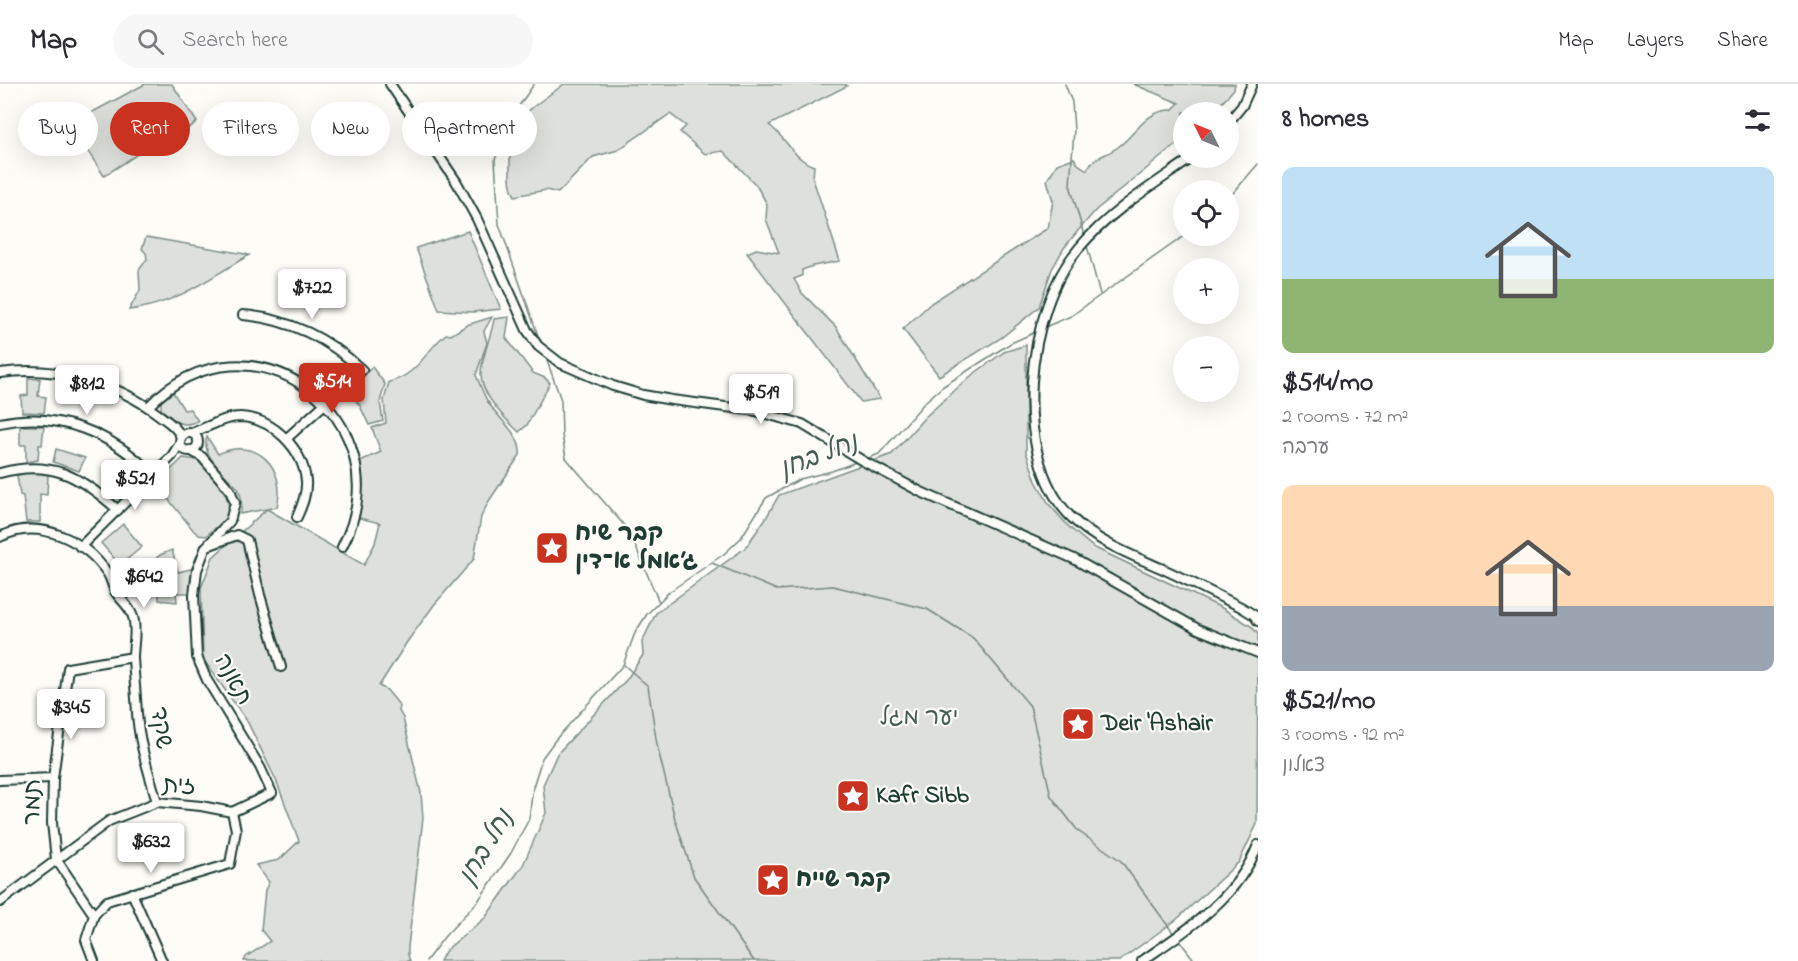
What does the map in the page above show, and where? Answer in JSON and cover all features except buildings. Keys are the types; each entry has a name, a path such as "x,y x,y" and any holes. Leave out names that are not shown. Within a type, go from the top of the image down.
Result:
{"street":[{"path":"390,84 456,181 477,219 527,330 538,346 560,363 613,386 643,395 756,411 802,424 863,461 921,492 1074,559 1198,629 1258,653"},
{"path":"1239,110 1252,84"},
{"path":"1178,168 1109,218 1077,249 1062,272 1038,339 1034,362 1031,398 1035,439 1047,482 1058,502 1093,534 1124,552 1241,607 1254,615 1258,621"},
{"path":"243,315 270,318 298,327 337,349 362,370 286,439"},
{"path":"148,407 173,385 196,372 221,366 260,367 282,373 298,382 324,404 337,419 353,456 358,491 355,513 342,547"},
{"name":"תאנה","path":"0,373 43,371 70,375 118,390 148,407 175,428 230,490 236,503 230,521 206,547 198,563 194,586 197,657 207,680 260,767 272,793 232,812"},
{"path":"80,547 186,441 210,425 232,418 251,419 270,426 286,439 300,462 306,480 304,498 297,517"},
{"path":"0,423 25,419 76,426 115,444 139,461 153,475"},
{"path":"186,441 195,448 210,425"},
{"path":"186,441 196,436 198,442"},
{"name":"תאנה","path":"198,442 202,457"},
{"path":"0,473 30,467 62,472 91,487 118,510"},
{"name":"שקד","path":"0,537 23,530 43,531 64,537 80,547 104,569 114,589 132,614 133,657 141,745 157,802"},
{"path":"206,547 237,535 247,540 281,667"},
{"name":"תמר","path":"56,860 52,823 53,778 68,668 133,657"},
{"path":"0,780 53,778"},
{"name":"זית","path":"0,902 109,821 157,802 201,806 232,812"},
{"path":"94,961 86,939 94,915 107,901 230,864 236,830 232,812"},
{"path":"1142,961 1206,915 1226,897 1252,860 1258,845"},
{"path":"56,860 94,915"},
{"path":"132,893 162,961"}],"green space":[{"path":"145,84 172,84 184,102 111,102"},
{"path":"564,84 846,84 847,86 769,125 800,158 814,166 813,179 840,261 802,270 802,276 794,279 802,293 836,327 880,399 861,402 747,253 756,249 779,253 766,219 767,204 756,185 723,151 705,154 680,132 686,126 670,114 618,150 593,157 558,193 546,190 515,196 510,177 510,156 537,156 537,104"},
{"path":"1133,84 1235,84 1234,89 1223,102 1177,102"},
{"path":"110,103 110,156 135,156 104,176 91,156 98,156 98,109"},
{"path":"1172,110 1173,147 1096,210 1064,248 1052,269 1039,307 1001,338 939,376 903,329 931,303 1048,228 1053,201 1047,180 1057,164 1074,158 1087,170 1096,159 1114,150 1149,118 1163,111"},
{"path":"190,111 197,122 190,127"},
{"path":"468,231 501,309 473,312 439,310 416,248"},
{"path":"146,237 249,255 206,281 162,303 129,310 140,290 139,270 147,259 142,249"},
{"path":"492,317 484,331 487,343 476,375 488,402 517,440 520,455 481,517 474,559 434,605 379,686 387,690 400,706 399,711 403,718 421,793 423,818 408,947 410,961 244,961 246,957 270,941 261,930 265,890 269,882 256,865 279,860 299,841 276,780 247,721 203,659 201,588 213,557 267,509 364,565 375,543 380,523 359,518 363,484 360,461 381,452 372,428 386,423 384,400 389,382 407,374 446,334 451,335 467,325"},
{"path":"509,317 506,338 533,373 550,383 527,425 519,432 489,398 481,374 494,319"},
{"name":"יער מגל","path":"1026,345 1026,452 1036,481 1049,504 1069,527 1093,547 1222,608 1251,626 1258,634 1257,824 1239,862 1176,920 1119,961 440,961 446,950 485,918 523,865 546,813 543,785 557,754 627,679 643,655 642,642 656,613 745,548 779,495 892,454 925,417 972,375 1004,352"},
{"path":"372,367 385,384 380,402 383,421 369,425 360,406 349,391"},
{"path":"28,378 40,379 38,396 46,397 44,413 22,412 21,396 28,395"},
{"path":"173,392 184,410 190,409 198,421 182,424 161,409 161,402"},
{"path":"20,426 44,426 38,460 26,462 26,445 20,445"},
{"path":"207,437 218,454 245,449 266,459 273,468 277,480 279,493 277,507 240,514 242,501 238,488 211,458 207,451"},
{"path":"56,449 85,458 79,471 53,462"},
{"path":"183,458 198,460 222,488 229,504 224,520 206,536 194,531 156,484"},
{"path":"25,473 48,475 47,495 40,494 40,522 26,522 23,496 20,495 17,475"},
{"path":"123,524 142,547 120,565 101,543"},
{"path":"172,550 178,572 195,568 190,593 176,593 177,602 159,600 159,589 153,581 135,578 160,555"}],"waterway":[{"path":"534,84 508,122 495,160 499,224 541,344"},
{"path":"1065,84 1072,102 1074,130 1070,185 1085,239"},
{"name":"נחל בחן","path":"1239,186 1258,164"},
{"name":"נחל בחן","path":"1045,327 1071,316 1173,244"},
{"path":"1087,246 1100,294"},
{"name":"נחל בחן","path":"866,459 879,454 926,401 942,387 1011,343 1038,331"},
{"path":"545,355 561,400 562,435 566,458 629,531 659,602"},
{"name":"נחל בחן","path":"426,961 445,936 478,901 511,853 529,819 533,787 542,758 556,739 623,665 635,633 647,614 669,592 724,554 741,538 766,498 800,479 859,461"},
{"path":"712,563 777,590 833,586 927,609 973,638 1030,706 1051,796 1078,831 1121,861 1174,934"},
{"path":"624,665 648,686 657,745 675,819 694,877 754,961"},
{"path":"1179,940 1195,961"}],"place":[{"name":"קבר שיח ג׳אמל א־דין","path":"552,548"},
{"name":"Deir 'Ashair","path":"1078,724"},
{"name":"Kafr Sibb","path":"853,796"},
{"name":"קבר שייח","path":"773,880"}]}
